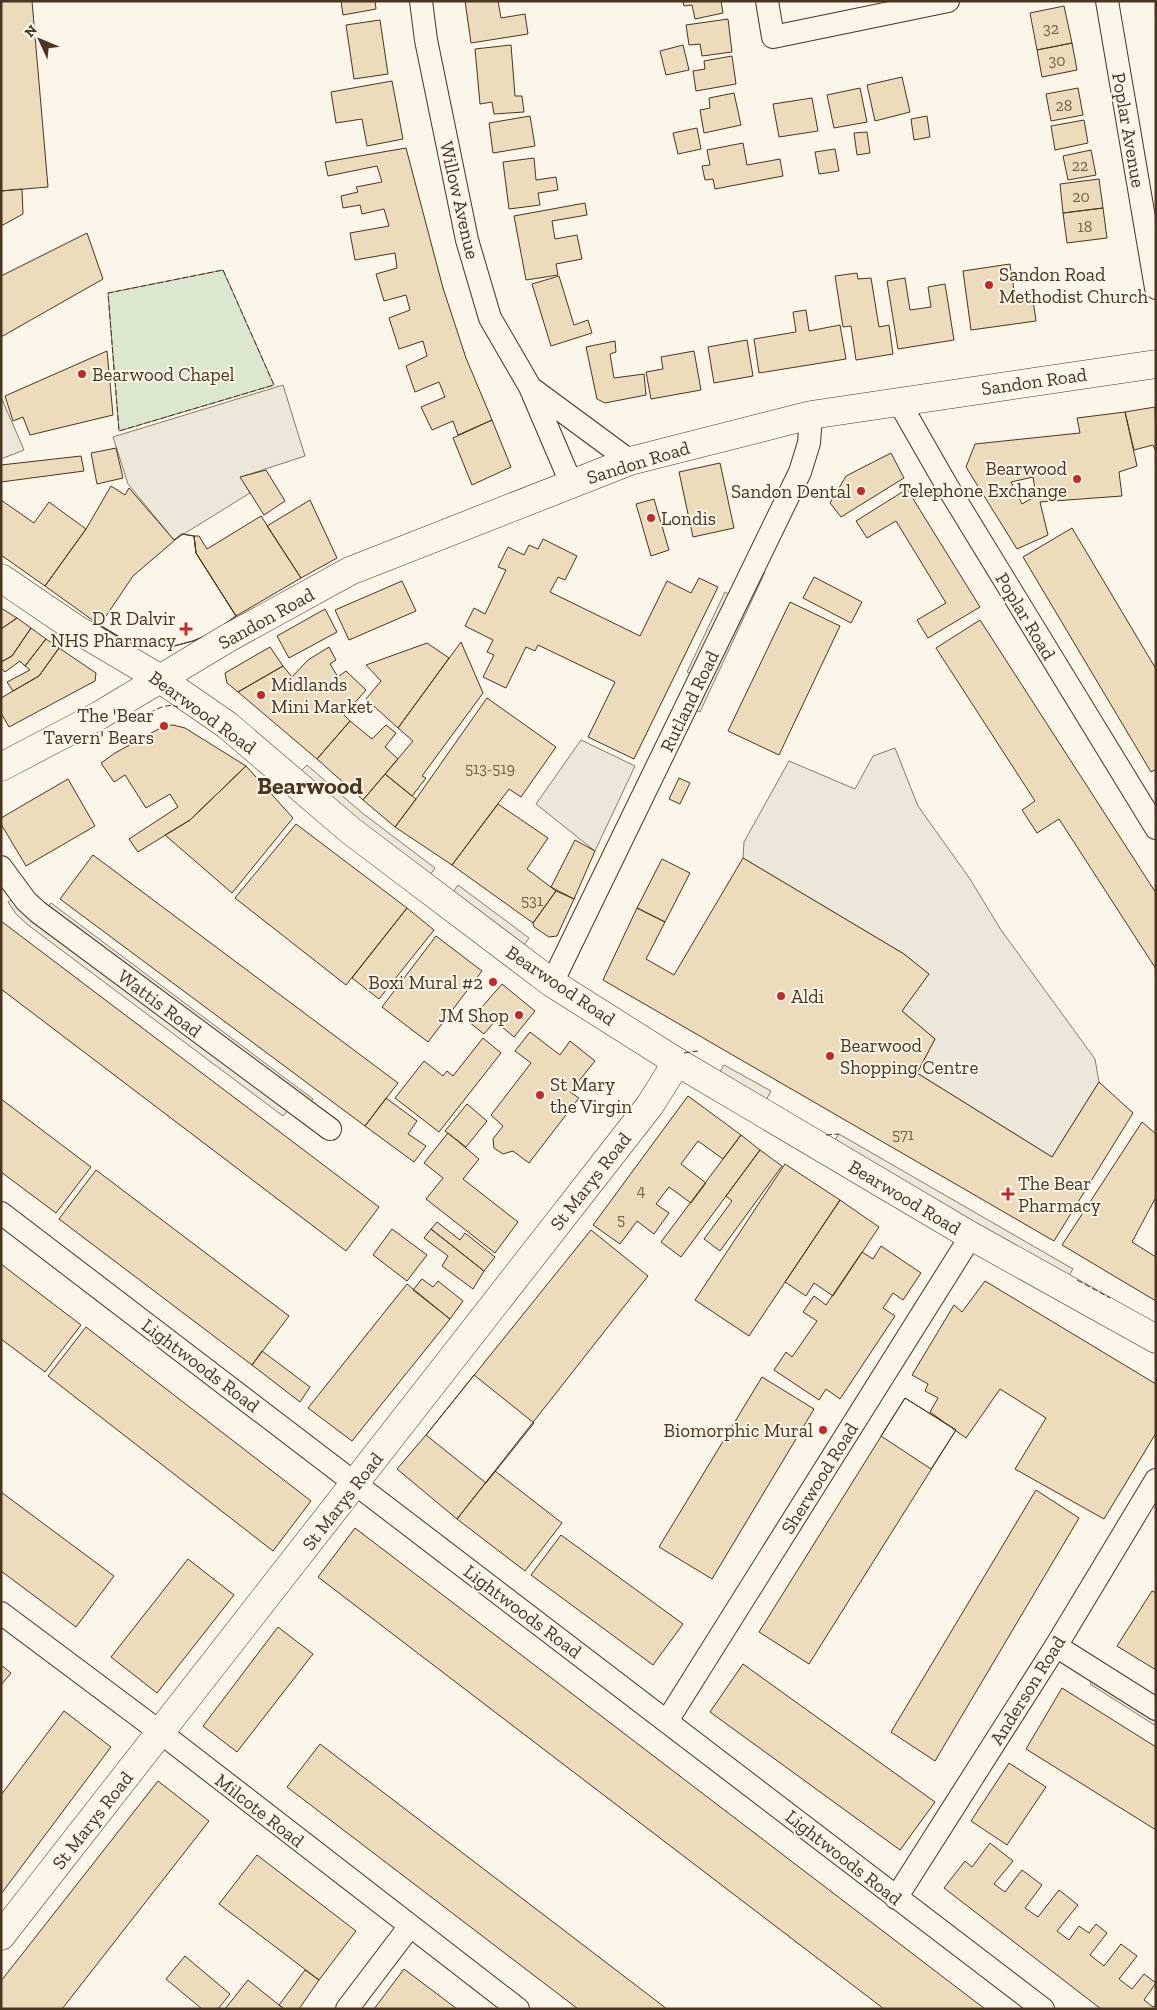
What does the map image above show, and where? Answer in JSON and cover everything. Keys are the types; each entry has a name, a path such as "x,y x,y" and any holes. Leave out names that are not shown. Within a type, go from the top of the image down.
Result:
{"main road":[{"name":"Sandon Road","path":"1,767 100,715 159,678 350,571 630,461 811,415 1156,364"},
{"name":"Bearwood Road","path":"1,578 76,629 159,678 227,725 352,831 552,983 677,1062 971,1236 1156,1339"},
{"name":"St Marys Road","path":"1,1936 356,1484 650,1104 677,1062"}],"street":[{"name":"Willow Avenue","path":"421,1 426,40 467,240 490,318 530,387 571,483"},
{"path":"767,1 773,38 948,1"},
{"name":"Poplar Avenue","path":"1107,1 1156,288"},
{"name":"Willow Avenue","path":"530,387 630,461"},
{"name":"Poplar Road","path":"899,402 947,486 1148,800 1156,828"},
{"name":"Rutland Road","path":"552,983 800,472 809,443 811,415"},
{"name":"Wattis Road","path":"1,867 26,902 38,912 330,1129"},
{"name":"Lightwoods Road","path":"1,1213 896,1898 1044,2009"},
{"name":"Sherwood Road","path":"667,1721 971,1236"},
{"name":"Anderson Road","path":"896,1898 1056,1646 1156,1480"},
{"name":"Milcote Road","path":"1,1613 160,1732 518,2009"},
{"path":"1056,1646 1156,1709"},
{"path":"347,2009 410,1926"}],"green space":[{"path":"223,270 274,385 119,431 108,293"}],"shaded area":[{"path":"283,385 305,456 241,477 250,493 174,540 128,484 113,437"},
{"path":"1,397 24,450 1,459"},
{"path":"759,569 765,572 700,712 693,709"},
{"path":"725,592 732,596 695,675 687,672"},
{"path":"581,740 635,766 595,851 536,804"},
{"path":"895,748 918,806 970,879 1001,930 1095,1059 1099,1082 1052,1157 917,1073 935,1039 902,1011 928,974 904,954 743,858 744,842 789,761 855,789 873,756"},
{"path":"307,765 361,812 435,868 430,875 354,817 301,771"},
{"path":"458,885 529,938 524,945 453,892"},
{"path":"15,897 289,1109 283,1116 28,925 16,914 8,902"},
{"path":"51,903 313,1099 308,1105 46,910"},
{"path":"724,1065 771,1091 765,1102 718,1075"},
{"path":"839,1134 1073,1269 1068,1277 834,1141"},
{"path":"1094,1678 1156,1718 1156,1726 1090,1684"}],"building":[{"path":"1,1 32,1 48,187 1,191"},
{"path":"341,1 375,1 376,9 343,15"},
{"path":"465,1 498,1 501,18 525,14 528,34 471,43"},
{"path":"683,1 721,1 723,13 695,19 692,5 684,6"},
{"path":"1064,6 1072,43 1037,50 1030,13"},
{"path":"728,19 732,52 702,56 700,44 689,45 686,25"},
{"path":"380,20 388,74 354,79 346,25"},
{"path":"1072,43 1077,70 1042,77 1037,50"},
{"path":"511,45 515,96 522,96 524,112 494,114 492,102 480,104 475,49"},
{"path":"683,45 689,70 666,75 660,51"},
{"path":"732,56 736,84 696,91 693,71 705,69 704,61"},
{"path":"902,77 910,112 875,121 867,85"},
{"path":"392,81 403,139 367,146 362,119 336,123 331,92"},
{"path":"860,88 867,122 834,128 827,95"},
{"path":"1078,88 1083,115 1051,121 1046,94"},
{"path":"734,93 741,125 704,133 700,110 710,108 709,98"},
{"path":"812,98 818,131 779,137 773,104"},
{"path":"530,116 535,146 493,153 489,123"},
{"path":"927,116 930,137 914,140 911,119"},
{"path":"1084,120 1088,143 1055,150 1051,126"},
{"path":"697,128 701,149 678,154 673,133"},
{"path":"867,132 870,153 857,155 854,133"},
{"path":"743,143 747,165 780,159 783,176 715,189 713,179 705,180 702,166 710,165 707,150"},
{"path":"406,148 443,288 466,358 492,420 458,435 453,421 432,430 421,407 445,397 439,382 415,392 406,366 427,356 423,341 399,349 389,318 410,310 406,295 384,301 376,274 397,268 395,253 355,260 350,233 389,226 384,209 362,214 360,205 343,208 341,196 358,192 356,187 382,182 377,166 328,176 325,162"},
{"path":"835,149 839,171 819,174 815,152"},
{"path":"1091,150 1096,175 1068,180 1063,156"},
{"path":"534,158 536,180 556,177 558,190 538,193 540,205 509,209 503,162"},
{"path":"1099,179 1103,208 1063,213 1060,184"},
{"path":"22,189 23,214 1,226 1,191"},
{"path":"585,203 587,215 552,221 555,239 577,235 582,259 556,264 558,275 526,280 514,216"},
{"path":"1103,208 1107,238 1067,243 1063,213"},
{"path":"87,233 103,279 1,337 1,276"},
{"name":"Sandon Road Methodist Church","path":"1010,264 1016,303 1033,300 1036,321 971,330 963,271"},
{"path":"857,273 858,279 871,278 879,327 889,325 893,354 856,360 851,326 843,327 835,276"},
{"path":"559,276 574,325 588,320 592,333 551,346 532,284"},
{"path":"905,278 910,310 931,307 928,287 945,284 954,340 898,349 887,281"},
{"path":"806,310 809,331 840,325 846,359 759,373 754,339 796,332 793,312"},
{"path":"747,340 753,376 714,383 708,347"},
{"path":"615,341 616,352 610,354 614,378 644,374 646,395 605,403 597,399 586,347"},
{"name":"Bearwood Chapel","path":"107,351 113,415 30,435 23,417 13,421 5,396"},
{"path":"694,351 701,390 651,399 646,372 663,369 661,357"},
{"path":"1155,407 1156,452 1153,445 1134,450 1125,412"},
{"name":"Bearwood Telephone Exchange","path":"1125,412 1137,466 1119,472 1122,496 1040,502 1048,535 1017,549 966,467 975,444 1080,433 1077,418","holes":["1033,477 1036,496 1022,504 1011,482"]},
{"path":"492,420 511,467 472,485 453,438"},
{"path":"116,448 123,478 97,484 91,453"},
{"name":"Sandon Dental","path":"891,453 904,478 841,517 830,503 846,476"},
{"path":"81,456 84,471 1,482 1,465"},
{"path":"720,463 734,528 693,537 679,472"},
{"path":"266,470 285,501 264,515 240,477"},
{"path":"111,486 125,495 129,488 174,540 182,534 194,536 196,553 236,616 212,633 193,641 174,646 149,647 128,642 105,629 45,586 86,529"},
{"path":"907,489 980,607 928,638 917,620 946,603 896,521 867,538 856,521"},
{"path":"654,499 669,550 651,556 636,504"},
{"path":"1,500 34,523 49,502 86,529 45,586 1,555"},
{"path":"310,500 337,558 301,578 267,526"},
{"path":"261,516 301,578 236,616 196,553 194,536 199,536 207,549"},
{"path":"1072,528 1156,669 1156,769 1151,772 1023,557"},
{"path":"182,534 194,536 196,553 236,616 212,633 174,646 149,647 128,642 100,625 133,576"},
{"path":"543,539 577,556 565,580 558,577 550,592 640,636 667,581 691,593 699,578 718,587 634,759 588,737 615,682 538,645 535,651 526,647 506,688 483,677 494,655 487,652 493,640 465,626 474,608 485,614 506,570 498,567 508,547 524,555 529,545 538,549"},
{"path":"814,577 862,602 851,623 803,598"},
{"path":"402,581 416,611 349,640 335,610"},
{"path":"790,602 840,626 779,755 728,731"},
{"path":"1,608 17,618 1,629"},
{"path":"325,609 337,632 289,658 277,636"},
{"path":"17,618 31,628 12,656 1,662 1,629"},
{"path":"980,620 1156,893 1156,969 1059,819 1037,833 1022,810 1035,801 936,648"},
{"path":"31,628 46,639 25,666 20,661 5,672 1,668 1,662 12,656"},
{"path":"46,639 59,648 39,676 13,691 7,682 30,670 25,666"},
{"path":"461,642 483,693 422,776 426,778 412,796 385,774 413,741 398,728"},
{"path":"427,643 449,658 398,728 366,699 381,681 366,665"},
{"path":"270,647 283,666 238,692 227,683 225,673"},
{"path":"329,647 336,660 330,664 338,677 346,671 366,690 344,715 350,721 317,759 238,692 283,666 292,677 308,660"},
{"path":"59,648 96,673 95,681 9,727 1,713 1,698 39,676"},
{"path":"487,698 556,747 521,797 509,789 452,865 395,827"},
{"path":"350,721 372,739 386,725 396,733 385,747 398,759 363,800 317,759"},
{"path":"173,725 185,728 246,766 190,820 138,852 129,839 178,807 170,794 146,808 125,775 114,782 101,763 115,753 164,726"},
{"path":"246,766 293,818 232,893 165,835 190,820"},
{"path":"385,774 416,799 395,827 363,800"},
{"path":"679,778 690,783 680,804 669,799"},
{"path":"68,779 95,826 26,866 1,824 1,818"},
{"path":"498,804 548,838 527,869 556,891 533,923 452,865"},
{"path":"296,824 407,908 346,985 235,898"},
{"path":"575,840 595,851 574,899 551,887"},
{"path":"93,855 398,1083 365,1126 60,899"},
{"name":"Bearwood Shopping Centre","path":"743,858 904,954 929,974 902,1011 935,1039 917,1073 1052,1157 1099,1082 1133,1113 1054,1241 603,980 637,908 665,922 646,959 674,975"},
{"path":"662,859 690,873 665,922 637,908"},
{"path":"556,891 574,899 557,936 549,937 534,927 533,923"},
{"path":"407,908 434,930 379,999 352,978"},
{"path":"1,921 379,1207 346,1251 1,989"},
{"path":"436,936 482,971 428,1042 382,1007"},
{"path":"502,984 535,1011 514,1037 495,1021 484,1034 469,1022"},
{"name":"St Mary the Virgin","path":"530,1032 560,1055 570,1041 595,1061 570,1092 579,1098 529,1163 513,1151 503,1154 494,1148 493,1139 503,1126 491,1115 531,1063 515,1051"},
{"path":"483,1038 501,1053 439,1132 395,1098 424,1061 443,1076 447,1071 453,1076"},
{"path":"688,1096 741,1135 723,1159 698,1141 681,1164 706,1183 691,1203 669,1187 656,1204 669,1213 654,1234 637,1221 620,1244 593,1225"},
{"path":"386,1098 417,1121 408,1134 426,1146 414,1162 365,1126"},
{"path":"1,1099 91,1167 56,1213 1,1172"},
{"path":"467,1104 487,1121 466,1147 445,1131"},
{"path":"1142,1122 1156,1134 1156,1197 1132,1242 1156,1257 1156,1301 1062,1245"},
{"path":"448,1133 479,1159 463,1179 518,1222 495,1253 426,1199 443,1178 424,1163"},
{"path":"741,1135 760,1150 681,1257 661,1242"},
{"path":"760,1150 782,1166 720,1251 704,1239 732,1201 726,1196"},
{"path":"785,1164 840,1200 749,1336 695,1300"},
{"path":"96,1170 289,1316 252,1365 59,1219"},
{"path":"840,1200 879,1227 833,1296 814,1283 806,1296 785,1282"},
{"path":"437,1222 460,1240 465,1233 495,1257 484,1271 431,1229"},
{"path":"392,1229 427,1255 407,1281 373,1255"},
{"path":"431,1229 484,1271 473,1289 442,1266 448,1256 424,1238"},
{"path":"591,1230 648,1276 457,1519 397,1469"},
{"path":"881,1246 921,1273 903,1300 893,1293 883,1308 895,1316 840,1399 826,1389 819,1400 774,1370 786,1352 792,1357 817,1321 803,1312 814,1296 826,1305 862,1252 873,1259"},
{"path":"1,1264 81,1325 45,1372 1,1339"},
{"path":"422,1279 433,1287 438,1281 463,1301 450,1319 413,1290"},
{"path":"985,1281 1156,1384 1156,1433 1104,1519 1015,1469 1046,1418 1000,1389 966,1438 930,1412 938,1398 925,1391 928,1384 912,1375 954,1305 962,1312"},
{"path":"407,1284 450,1319 352,1441 308,1408"},
{"path":"86,1327 311,1501 273,1551 48,1376"},
{"path":"262,1351 310,1387 300,1402 252,1365"},
{"path":"474,1375 534,1423 486,1483 426,1435"},
{"path":"762,1377 814,1409 712,1579 659,1547"},
{"path":"905,1398 956,1430 809,1664 759,1632"},
{"path":"905,1398 956,1430 931,1469 881,1436"},
{"path":"495,1471 562,1523 525,1571 457,1519"},
{"path":"1036,1490 1079,1518 935,1761 891,1732"},
{"path":"1,1492 114,1576 76,1627 1,1571"},
{"path":"355,1528 985,2009 884,2009 318,1577"},
{"path":"561,1535 683,1624 653,1665 531,1575"},
{"path":"188,1559 234,1595 157,1693 111,1657"},
{"path":"1152,1591 1156,1593 1156,1670 1117,1646"},
{"path":"278,1627 313,1654 237,1752 203,1726"},
{"path":"743,1664 935,1802 900,1850 710,1712"},
{"path":"1,1665 11,1673 1,1685"},
{"path":"1062,1688 1156,1747 1156,1830 1026,1749"},
{"path":"64,1711 111,1747 1,1894 1,1795"},
{"path":"320,1744 667,2009 578,2009 287,1787"},
{"path":"1009,1763 1046,1787 1007,1845 971,1821"},
{"path":"158,1781 209,1821 62,2009 1,2009 1,1981"},
{"path":"990,1843 1013,1861 994,1884 1005,1892 1022,1870 1042,1885 1025,1908 1038,1917 1059,1890 1078,1905 1057,1931 1069,1940 1079,1926 1089,1933 1096,1924 1107,1933 1090,1955 1104,1966 1121,1944 1137,1956 1119,1979 1132,1989 1144,1974 1156,1983 1144,2000 1153,2007 1156,2004 1156,2009 1101,2009 944,1888 965,1861 972,1867"},
{"path":"257,1855 356,1931 319,1980 219,1904"},
{"path":"185,1956 230,1994 218,2009 202,2009 166,1979"},
{"path":"404,1969 457,2009 374,2009"},
{"path":"305,1970 319,1980 299,2009 284,2009 279,2005"},
{"path":"248,1980 279,2005 284,2009 225,2009"}],"fence":[{"path":"223,270 274,385 119,431 108,293 223,270"},
{"path":"135,722 161,707 178,707"},
{"path":"684,1053 698,1051"},
{"path":"826,1135 839,1134"},
{"path":"1077,1280 1110,1298"}],"place":[{"name":"Sandon Road Methodist Church","path":"989,285"},
{"name":"Bearwood Chapel","path":"82,374"},
{"name":"Bearwood Telephone Exchange","path":"1077,479"},
{"name":"Sandon Dental","path":"861,491"},
{"name":"Londis","path":"651,518"},
{"name":"D R Dalvir NHS Pharmacy","path":"186,629"},
{"name":"Midlands Mini Market","path":"261,695"},
{"name":"The 'Bear Tavern' Bears","path":"164,726"},
{"name":"Boxi Mural #2","path":"493,982"},
{"name":"Aldi","path":"781,996"},
{"name":"JM Shop","path":"519,1015"},
{"name":"Bearwood Shopping Centre","path":"830,1056"},
{"name":"St Mary the Virgin","path":"540,1095"},
{"name":"The Bear Pharmacy","path":"1008,1194"},
{"name":"Biomorphic Mural","path":"823,1430"}],"district":[{"name":"Bearwood","path":"310,786"}]}
